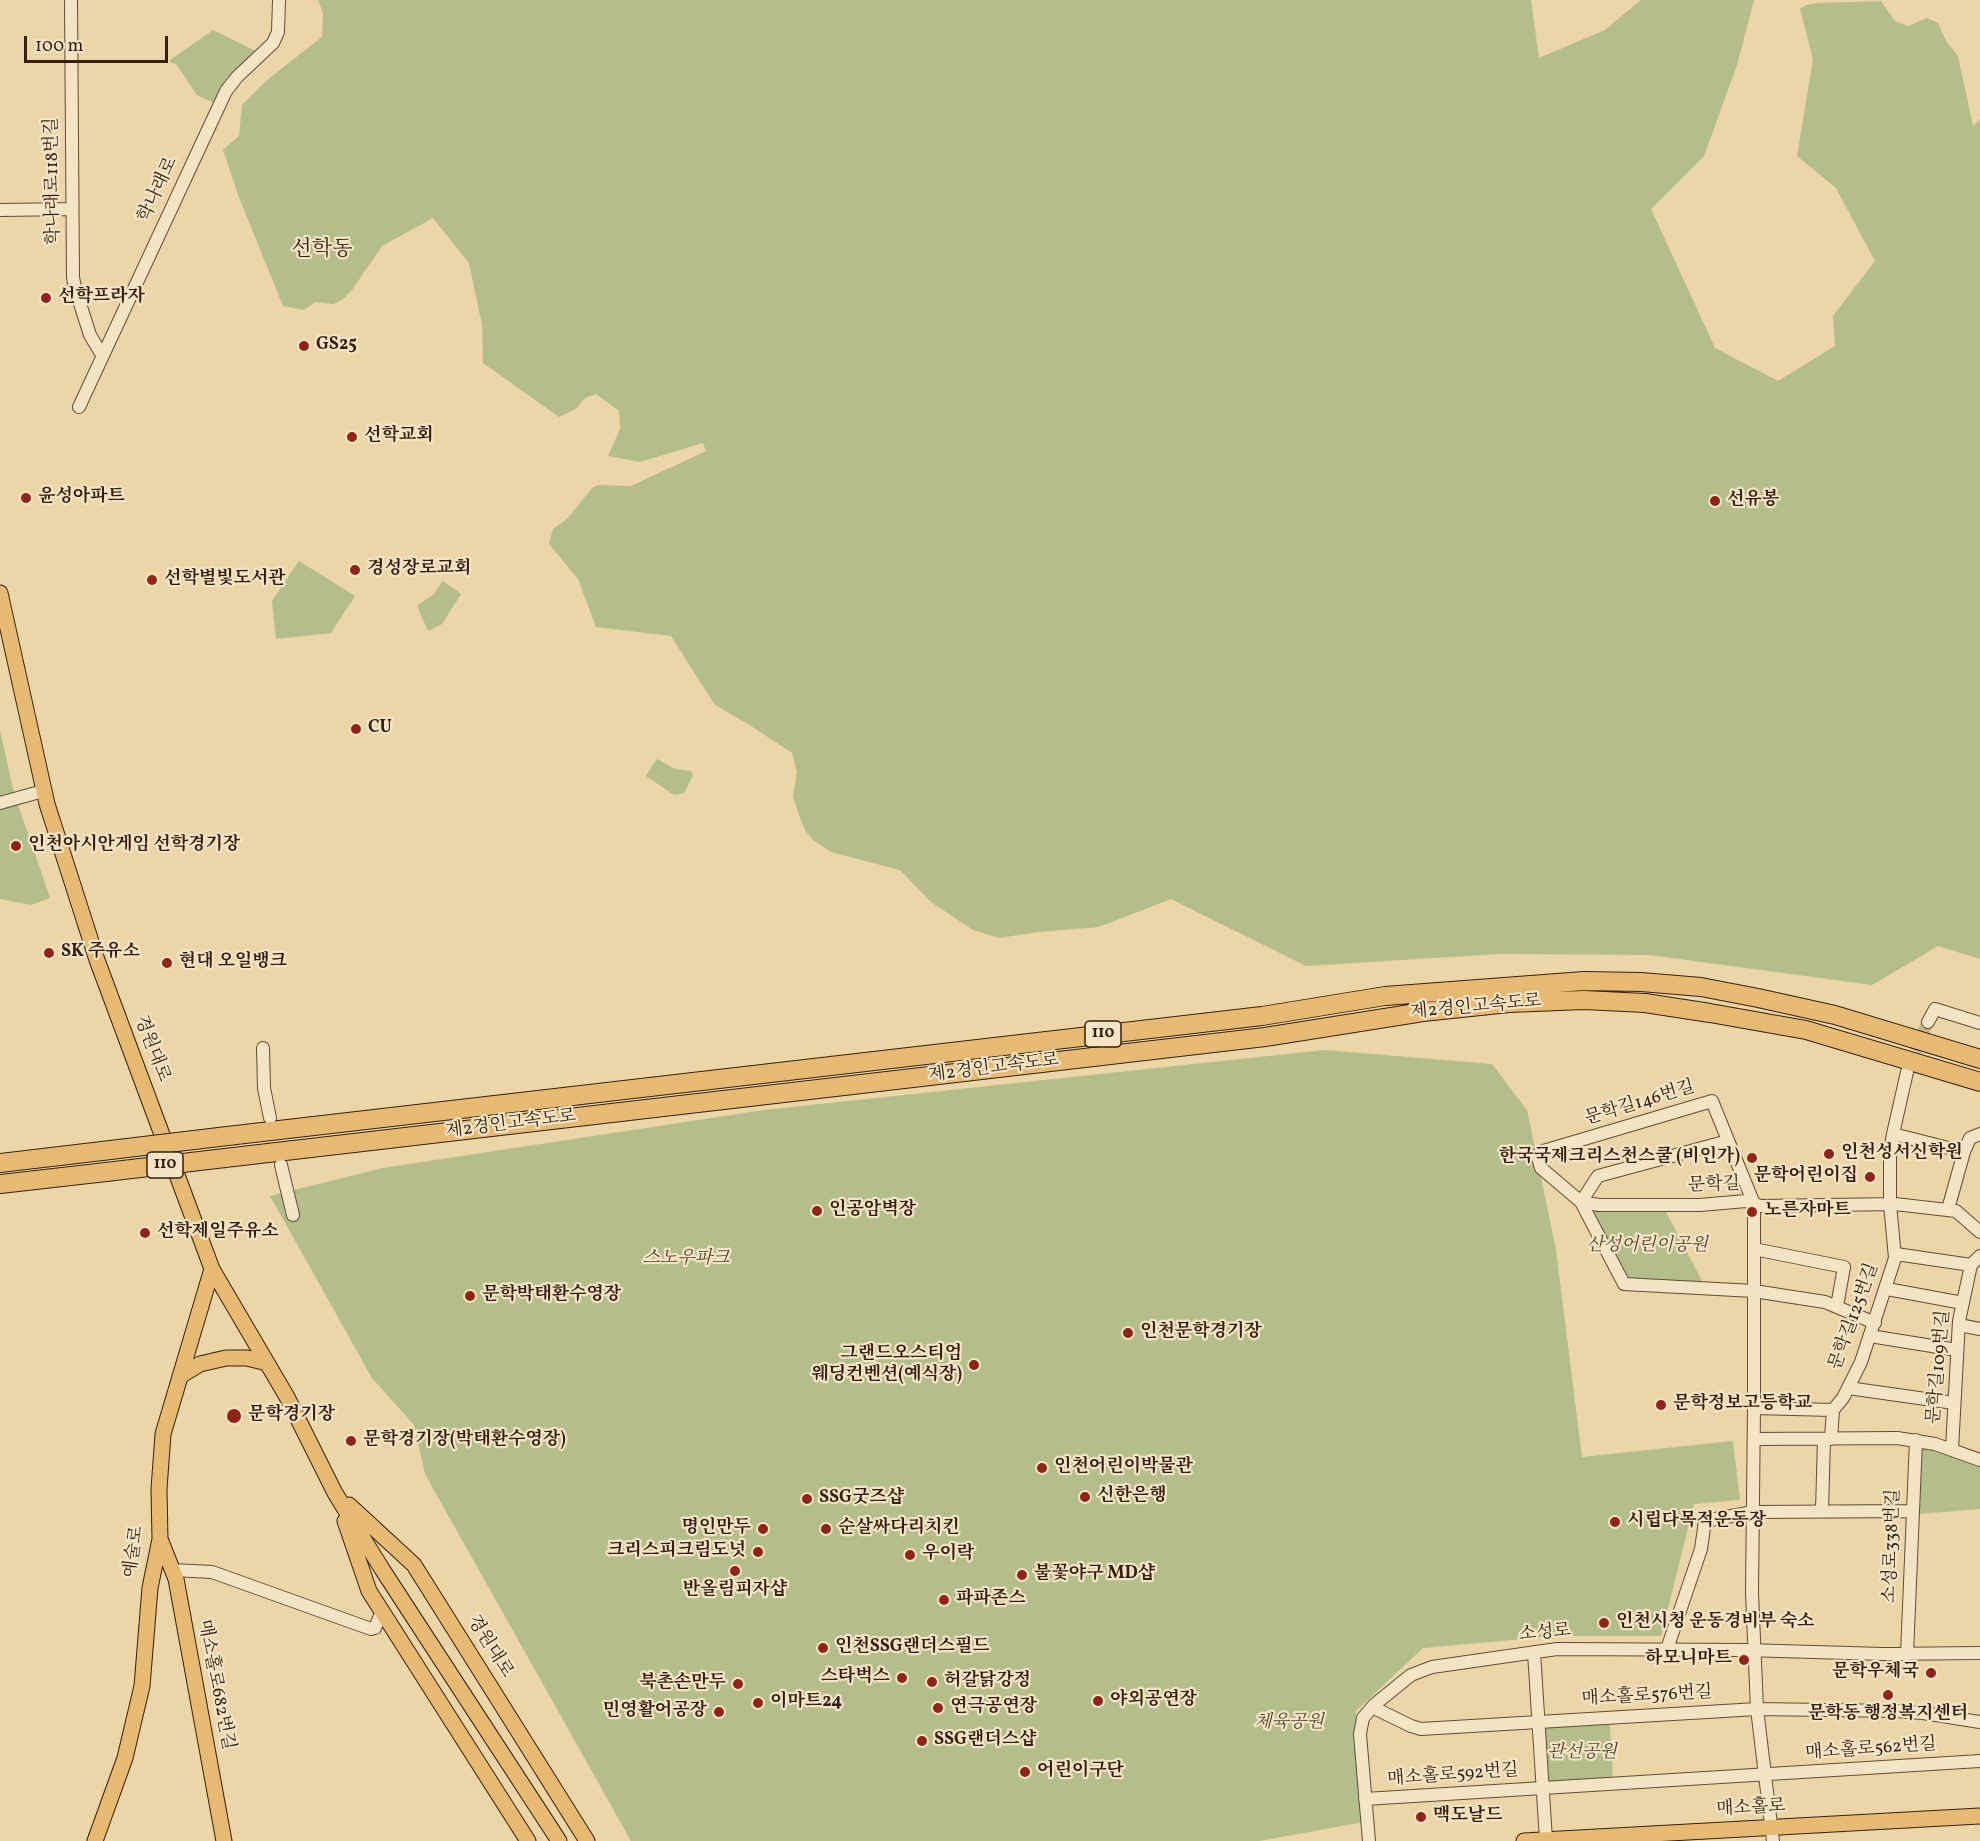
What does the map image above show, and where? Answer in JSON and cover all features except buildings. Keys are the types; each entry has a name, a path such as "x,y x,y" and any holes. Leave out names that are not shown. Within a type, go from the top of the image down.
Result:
{"highway":[{"name":"제2경인고속도로","path":"0,1163 1262,1016 1385,996 1584,981 1641,982 1701,987 1758,998 1835,1015 1980,1059"},
{"name":"제2경인고속도로","path":"0,1184 1253,1039 1423,1012 1509,1003 1584,1000 1624,1002 1710,1013 1806,1030 1980,1082"}],"main road":[{"name":"경원대로","path":"0,593 43,791 97,960 212,1269 287,1397 335,1493 559,1841"},
{"name":"예술로","path":"95,1841 125,1758 142,1686 150,1588 160,1539 159,1489 163,1434 212,1269"},
{"path":"180,1376 200,1365 226,1358 247,1358 267,1363"},
{"name":"경원대로","path":"335,1493 369,1591 528,1841"},
{"name":"경원대로","path":"335,1493 414,1565 587,1841"},
{"name":"매소홀로682번길","path":"160,1539 176,1579 224,1841"},
{"name":"매소홀로","path":"1524,1841 1772,1834 1980,1816"}],"street":[{"name":"학나래로118번길","path":"71,0 72,209 75,288 90,335 102,356"},
{"name":"학나래로","path":"79,407 227,90 237,77 273,43 280,23 279,0"},
{"path":"0,210 72,209"},
{"path":"0,803 43,791"},
{"path":"1928,1022 1935,1009 1980,1023"},
{"path":"263,1048 264,1088 270,1118"},
{"name":"문학길125번길","path":"1833,1410 1843,1398 1861,1362 1887,1289 1896,1254 1890,1204 1890,1152 1907,1072"},
{"name":"문학길146번길","path":"1581,1202 1541,1168 1538,1158 1540,1152 1712,1101 1754,1204"},
{"path":"1893,1134 1964,1152"},
{"path":"1948,1209 1964,1152 1970,1138 1980,1134"},
{"path":"1728,1141 1598,1176 1581,1202 1624,1284 1754,1291 1825,1302 1875,1323"},
{"path":"281,1165 293,1215"},
{"name":"문학길","path":"1581,1202 1599,1205 1643,1206 1746,1201 1761,1206 1890,1204 1956,1211 1980,1232"},
{"path":"1754,1204 1755,1408 1752,1593 1757,1709 1772,1834"},
{"path":"1754,1249 1844,1267 1837,1306"},
{"path":"1896,1254 1971,1266"},
{"name":"문학길109번길","path":"1952,1449 1959,1325 1971,1266 1980,1256"},
{"path":"1887,1289 1963,1303"},
{"path":"1959,1325 1980,1329"},
{"path":"1870,1336 1957,1350"},
{"path":"1848,1388 1954,1403"},
{"path":"1755,1408 1833,1410 1828,1439 1822,1511"},
{"path":"1754,1439 1897,1438 1952,1449 1980,1460"},
{"name":"소성로338번길","path":"1907,1654 1916,1440"},
{"path":"1667,1649 1701,1549 1705,1521 1753,1512 1913,1511"},
{"path":"173,1570 212,1572 371,1629 375,1628 382,1611"},
{"name":"소성로","path":"1369,1841 1359,1734 1363,1718 1372,1707 1411,1675 1432,1667 1557,1648 1907,1654 1980,1653"},
{"name":"매소홀로592번길","path":"1534,1652 1546,1840"},
{"path":"1372,1707 1421,1729 1538,1722"},
{"name":"매소홀로576번길","path":"1538,1722 1757,1709"},
{"name":"매소홀로562번길","path":"1757,1709 1914,1712 1980,1722"},
{"name":"매소홀로562번길","path":"1765,1775 1980,1761"},
{"path":"1542,1788 1765,1775"},
{"name":"매소홀로592번길","path":"1365,1800 1542,1788"}],"green space":[{"path":"318,0 1531,0 1539,58 1605,30 1641,0 1754,0 1737,65 1704,156 1651,209 1715,348 1778,381 1835,346 1833,316 1875,261 1836,188 1797,156 1813,59 1800,9 1817,3 1881,1 1895,21 1908,26 1927,18 1938,23 1946,41 1958,56 1973,126 1980,119 1980,959 1938,946 1872,985 1650,955 1499,954 1306,966 1171,899 1099,927 999,938 973,930 931,902 900,870 831,852 813,840 805,830 800,818 793,797 797,772 792,753 715,705 671,636 596,627 578,579 549,544 553,529 567,519 592,488 598,485 631,486 706,451 703,443 640,462 608,456 620,429 619,411 596,394 585,398 577,408 559,417 483,363 482,325 469,263 433,218 382,246 352,290 342,300 333,304 315,302 304,310 283,306 238,195 223,150 239,136 242,105 267,80 322,37 323,13"},
{"path":"213,30 260,53 218,105 197,95 176,64 170,62"},
{"path":"299,561 355,596 331,633 276,639 272,601"},
{"path":"443,581 461,594 442,624 428,631 417,606 434,594"},
{"name":"인천아시안게임 선학경기장","path":"0,730 14,793 50,898 31,905 0,899"},
{"path":"657,759 675,769 691,771 693,775 684,793 674,795 646,776"},
{"name":"인천문학경기장","path":"1325,1050 1492,1064 1527,1110 1556,1250 1582,1457 1733,1441 1740,1500 1694,1504 1661,1636 1557,1636 1423,1648 1356,1711 1364,1822 1259,1841 631,1841 425,1474 414,1425 372,1378 270,1196 383,1168 764,1110"},
{"name":"산성어린이공원","path":"1590,1209 1666,1212 1702,1281 1629,1281"},
{"path":"1921,1447 1980,1466 1980,1509 1918,1514"},
{"name":"관선공원","path":"1610,1725 1613,1780 1546,1784 1545,1726"}],"tunnel":[{"path":"1909,1068 1928,1021"}],"place":[{"name":"선학프라자","path":"46,298"},
{"name":"GS25","path":"304,346"},
{"name":"선학교회","path":"352,437"},
{"name":"윤성아파트","path":"26,498"},
{"name":"선유봉","path":"1715,501"},
{"name":"경성장로교회","path":"355,570"},
{"name":"선학별빛도서관","path":"152,580"},
{"name":"CU","path":"356,729"},
{"name":"인천아시안게임 선학경기장","path":"16,846"},
{"name":"SK 주유소","path":"49,953"},
{"name":"현대 오일뱅크","path":"167,963"},
{"name":"인천성서신학원","path":"1829,1154"},
{"name":"한국국제크리스천스쿨 (비인가)","path":"1752,1158"},
{"name":"문학어린이집","path":"1870,1177"},
{"name":"인공암벽장","path":"817,1211"},
{"name":"노른자마트","path":"1752,1212"},
{"name":"선학제일주유소","path":"145,1233"},
{"name":"문학박태환수영장","path":"470,1296"},
{"name":"인천문학경기장","path":"1128,1333"},
{"name":"그랜드오스티엄 웨딩컨벤션(예식장)","path":"974,1365"},
{"name":"문학정보고등학교","path":"1661,1405"},
{"name":"문학경기장","path":"234,1416"},
{"name":"문학경기장(박태환수영장)","path":"351,1441"},
{"name":"인천어린이박물관","path":"1042,1468"},
{"name":"신한은행","path":"1085,1497"},
{"name":"SSG굿즈샵","path":"807,1499"},
{"name":"시립다목적운동장","path":"1615,1522"},
{"name":"명인만두","path":"763,1529"},
{"name":"순살싸다리치킨","path":"826,1529"},
{"name":"크리스피크림도넛","path":"758,1552"},
{"name":"우이락","path":"910,1555"},
{"name":"반올림피자샵","path":"735,1571"},
{"name":"불꽃야구 MD샵","path":"1022,1575"},
{"name":"파파존스","path":"944,1600"},
{"name":"인천시청 운동경비부 숙소","path":"1604,1623"},
{"name":"인천SSG랜더스필드","path":"823,1648"},
{"name":"하모니마트","path":"1744,1660"},
{"name":"문학우체국","path":"1931,1673"},
{"name":"스타벅스","path":"902,1678"},
{"name":"허갈닭강정","path":"932,1682"},
{"name":"북촌손만두","path":"738,1684"},
{"name":"문학동 행정복지센터","path":"1888,1695"},
{"name":"야외공연장","path":"1098,1701"},
{"name":"이마트24","path":"758,1703"},
{"name":"연극공연장","path":"938,1708"},
{"name":"민영활어공장","path":"719,1712"},
{"name":"SSG랜더스샵","path":"922,1741"},
{"name":"어린이구단","path":"1025,1772"},
{"name":"맥도날드","path":"1421,1817"}],"district":[{"name":"선학동","path":"322,251"}],"park label":[{"name":"스노우파크","path":"686,1260"},
{"name":"체육공원","path":"1289,1724"}]}
